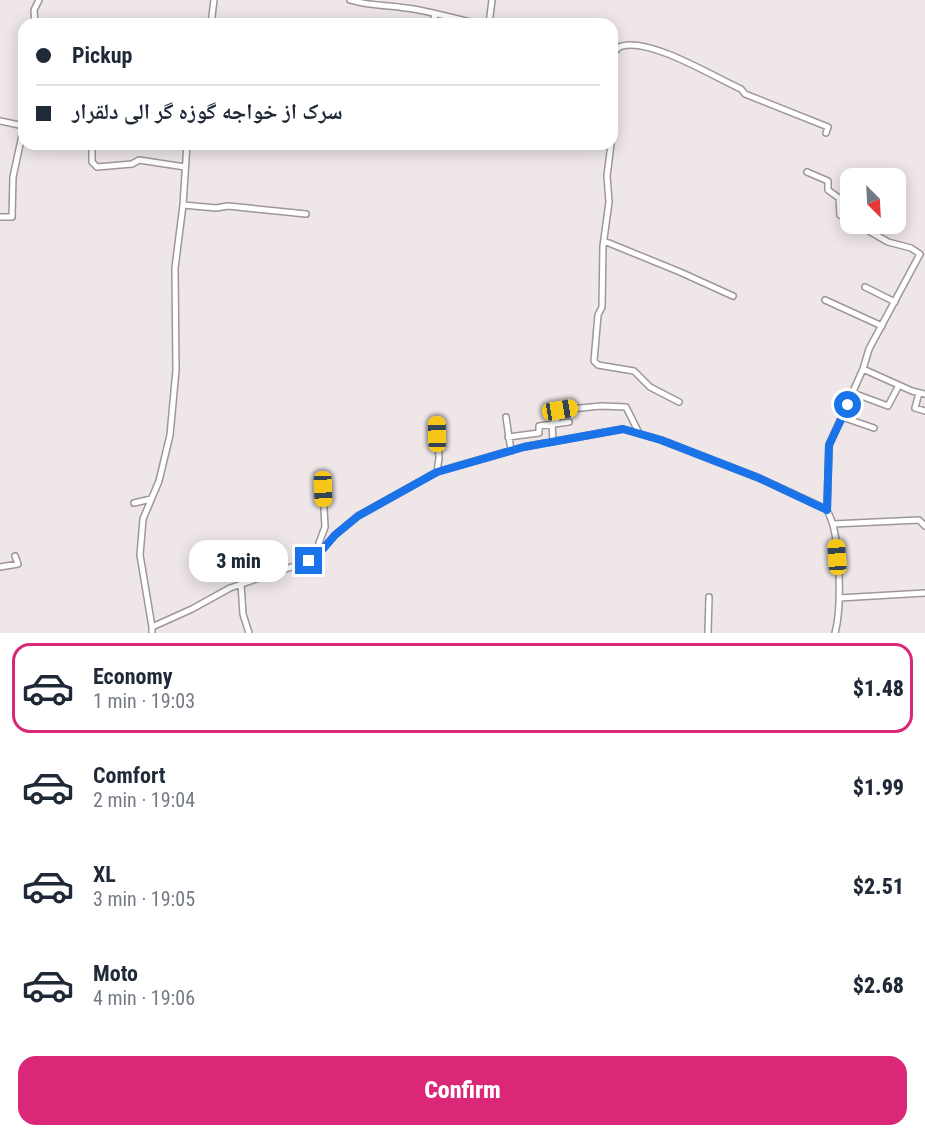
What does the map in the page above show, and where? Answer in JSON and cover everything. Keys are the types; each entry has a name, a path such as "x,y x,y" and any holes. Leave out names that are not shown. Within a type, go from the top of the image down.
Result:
{"street":[{"path":"35,18 34,10 39,0"},
{"path":"212,18 214,0 223,0"},
{"path":"350,0 365,5 387,5 453,18"},
{"path":"490,18 492,0"},
{"path":"434,18 435,14"},
{"path":"618,49 621,46 649,48 689,62 741,89 745,94 828,127 826,133"},
{"path":"0,121 18,125"},
{"path":"0,217 12,217 13,177 19,150"},
{"path":"92,150 92,162 97,166 132,164 139,160 186,167"},
{"path":"187,150 175,268 176,370 170,435 159,481 143,519 140,555 152,630 230,588 309,561 358,516 437,472 511,451 623,429 661,440 759,478 827,510"},
{"path":"610,150 602,307 598,315 594,361 598,365 634,371 650,387 679,402"},
{"path":"807,172 828,181 828,190 839,198 840,215"},
{"path":"183,204 306,214"},
{"path":"835,633 838,598 834,524 827,510 829,445 863,369 869,349 922,253 888,242 874,234"},
{"path":"604,241 733,296"},
{"path":"865,287 895,302"},
{"path":"825,300 882,326"},
{"path":"863,369 922,393 915,408 925,411"},
{"path":"853,393 888,406 899,385"},
{"path":"553,442 552,424 560,410 601,406 626,407 639,433"},
{"path":"506,417 511,451"},
{"path":"842,417 874,428"},
{"path":"437,422 439,458 437,472"},
{"path":"508,437 539,433 539,426 569,422"},
{"path":"321,551 319,543 325,527 323,489"},
{"path":"134,503 151,499"},
{"path":"834,524 921,518 925,526"},
{"path":"0,567 18,564 15,556"},
{"path":"241,584 243,614 249,633"},
{"path":"838,598 925,593"},
{"path":"708,633 709,597"}],"route":[{"path":"309,561 358,516 437,472 524,447 623,429 661,440 759,478 827,510 829,507 829,445 848,405"}]}
